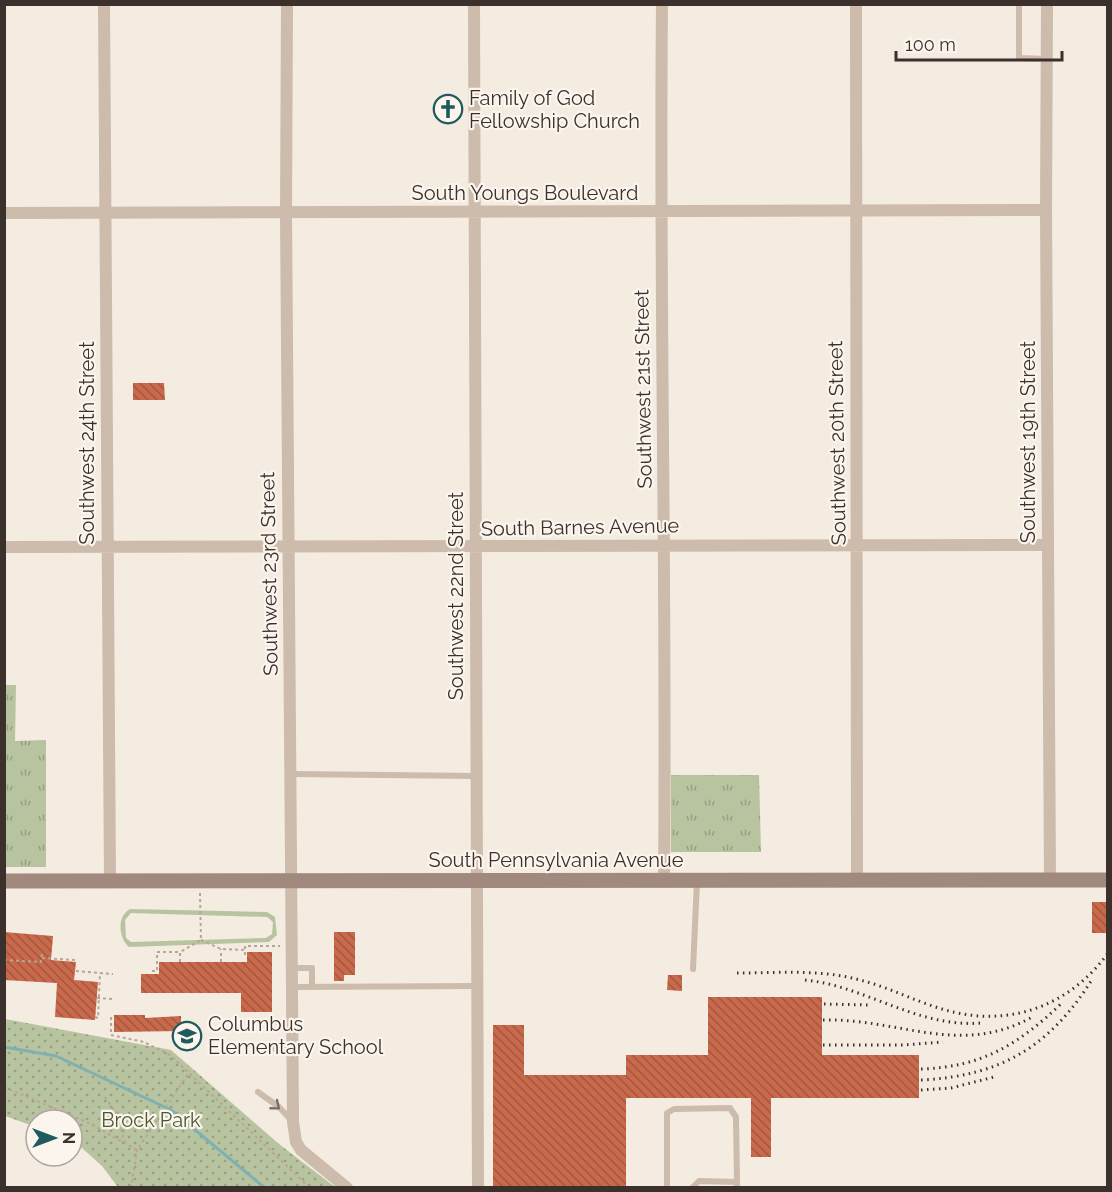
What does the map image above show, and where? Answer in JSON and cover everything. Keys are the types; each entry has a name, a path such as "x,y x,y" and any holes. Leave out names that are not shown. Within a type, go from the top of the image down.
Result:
{"main road":[{"name":"South Pennsylvania Avenue","path":"4,881 1107,880"}],"street":[{"name":"Southwest 24th Street","path":"104,4 110,881"},
{"name":"Southwest 23rd Street","path":"287,4 286,213 293,1122 296,1142 308,1157 347,1188"},
{"name":"Southwest 22nd Street","path":"474,4 478,1188"},
{"name":"Southwest 21st Street","path":"662,4 660,213 664,546 664,881"},
{"name":"Southwest 20th Street","path":"856,4 854,211 858,546 858,880"},
{"name":"Southwest 19th Street","path":"1047,4 1050,880"},
{"name":"South Youngs Boulevard","path":"4,213 660,213 1046,210"},
{"name":"South Barnes Avenue","path":"4,547 476,548 1048,545"}],"lane":[{"path":"1019,4 1019,58 1047,58"},
{"path":"291,774 477,776"},
{"path":"693,969 697,881"},
{"path":"292,968 312,968 312,987"},
{"path":"292,987 424,990 447,984 477,986"},
{"path":"278,1022 292,1022"},
{"path":"275,1049 292,1050"},
{"path":"258,1092 279,1107 293,1122"},
{"path":"667,1188 667,1113 674,1109 730,1108 736,1117 737,1185 699,1181 692,1188"}],"path":[{"path":"200,893 201,940"},
{"path":"201,940 221,949 245,950"},
{"path":"153,971 157,971 157,952 180,952 201,940"},
{"path":"245,956 245,945 280,946"},
{"path":"221,949 221,962"},
{"path":"4,960 41,962 42,952"},
{"path":"180,952 180,962"},
{"path":"42,958 75,960"},
{"path":"76,971 113,974"},
{"path":"95,1017 98,1018 100,973"},
{"path":"98,998 113,999"},
{"path":"111,1017 111,1035 144,1042 162,1050 310,1188"},
{"path":"131,1188 137,1150 188,1074"},
{"path":"4,1087 89,1123 137,1150"},
{"path":"105,1097 116,1113 125,1143"}],"green space":[{"path":"5,685 16,685 15,741 46,740 46,867 5,867"},
{"path":"671,775 759,775 761,852 671,852"},
{"path":"130,909 267,912 275,917 277,935 269,942 129,947 125,943 120,927 126,912","holes":["131,913 267,917 273,922 272,934 266,938 131,942 126,938 125,920"]},
{"name":"Brock Park","path":"5,1019 171,1050 279,1144 335,1187 118,1187 102,1166 84,1150 84,1108 24,1108 24,1123 5,1116"}],"building":[{"path":"133,383 164,383 165,400 133,400"},
{"path":"1092,902 1107,902 1107,933 1092,933"},
{"path":"4,932 53,936 51,960 76,962 74,980 98,982 95,1020 55,1017 57,983 4,980"},
{"path":"334,932 355,932 355,975 344,975 344,981 334,981"},
{"path":"247,952 272,952 272,1012 241,1012 241,993 141,993 141,974 159,974 159,962 247,962"},
{"path":"668,975 682,975 682,991 667,990"},
{"path":"708,997 822,997 822,1055 919,1055 919,1098 771,1098 771,1157 751,1157 751,1098 626,1098 626,1188 493,1188 493,1025 524,1025 524,1075 626,1075 626,1055 708,1055"},
{"path":"114,1015 145,1015 145,1018 181,1016 181,1031 114,1032"}],"waterway":[{"path":"4,1047 56,1056 171,1110 265,1188"}],"railway":[{"path":"737,973 830,974 881,986 942,1009 966,1015 990,1016 1035,1009 1055,1000 1092,972 1108,953"},
{"path":"921,1080 976,1072 1021,1053 1041,1040 1059,1022 1077,1002 1093,978"},
{"path":"805,980 849,990 935,1019 958,1023 981,1023"},
{"path":"921,1069 963,1064 999,1050 1031,1030 1063,1002"},
{"path":"824,1004 870,1005"},
{"path":"823,1020 878,1024 955,1035 981,1034 1007,1028 1034,1016"},
{"path":"823,1045 903,1045 943,1042"},
{"path":"921,1090 951,1088 994,1077"}],"place":[{"name":"Family of God Fellowship Church","path":"448,109"},
{"name":"Columbus Elementary School","path":"187,1036"}]}
